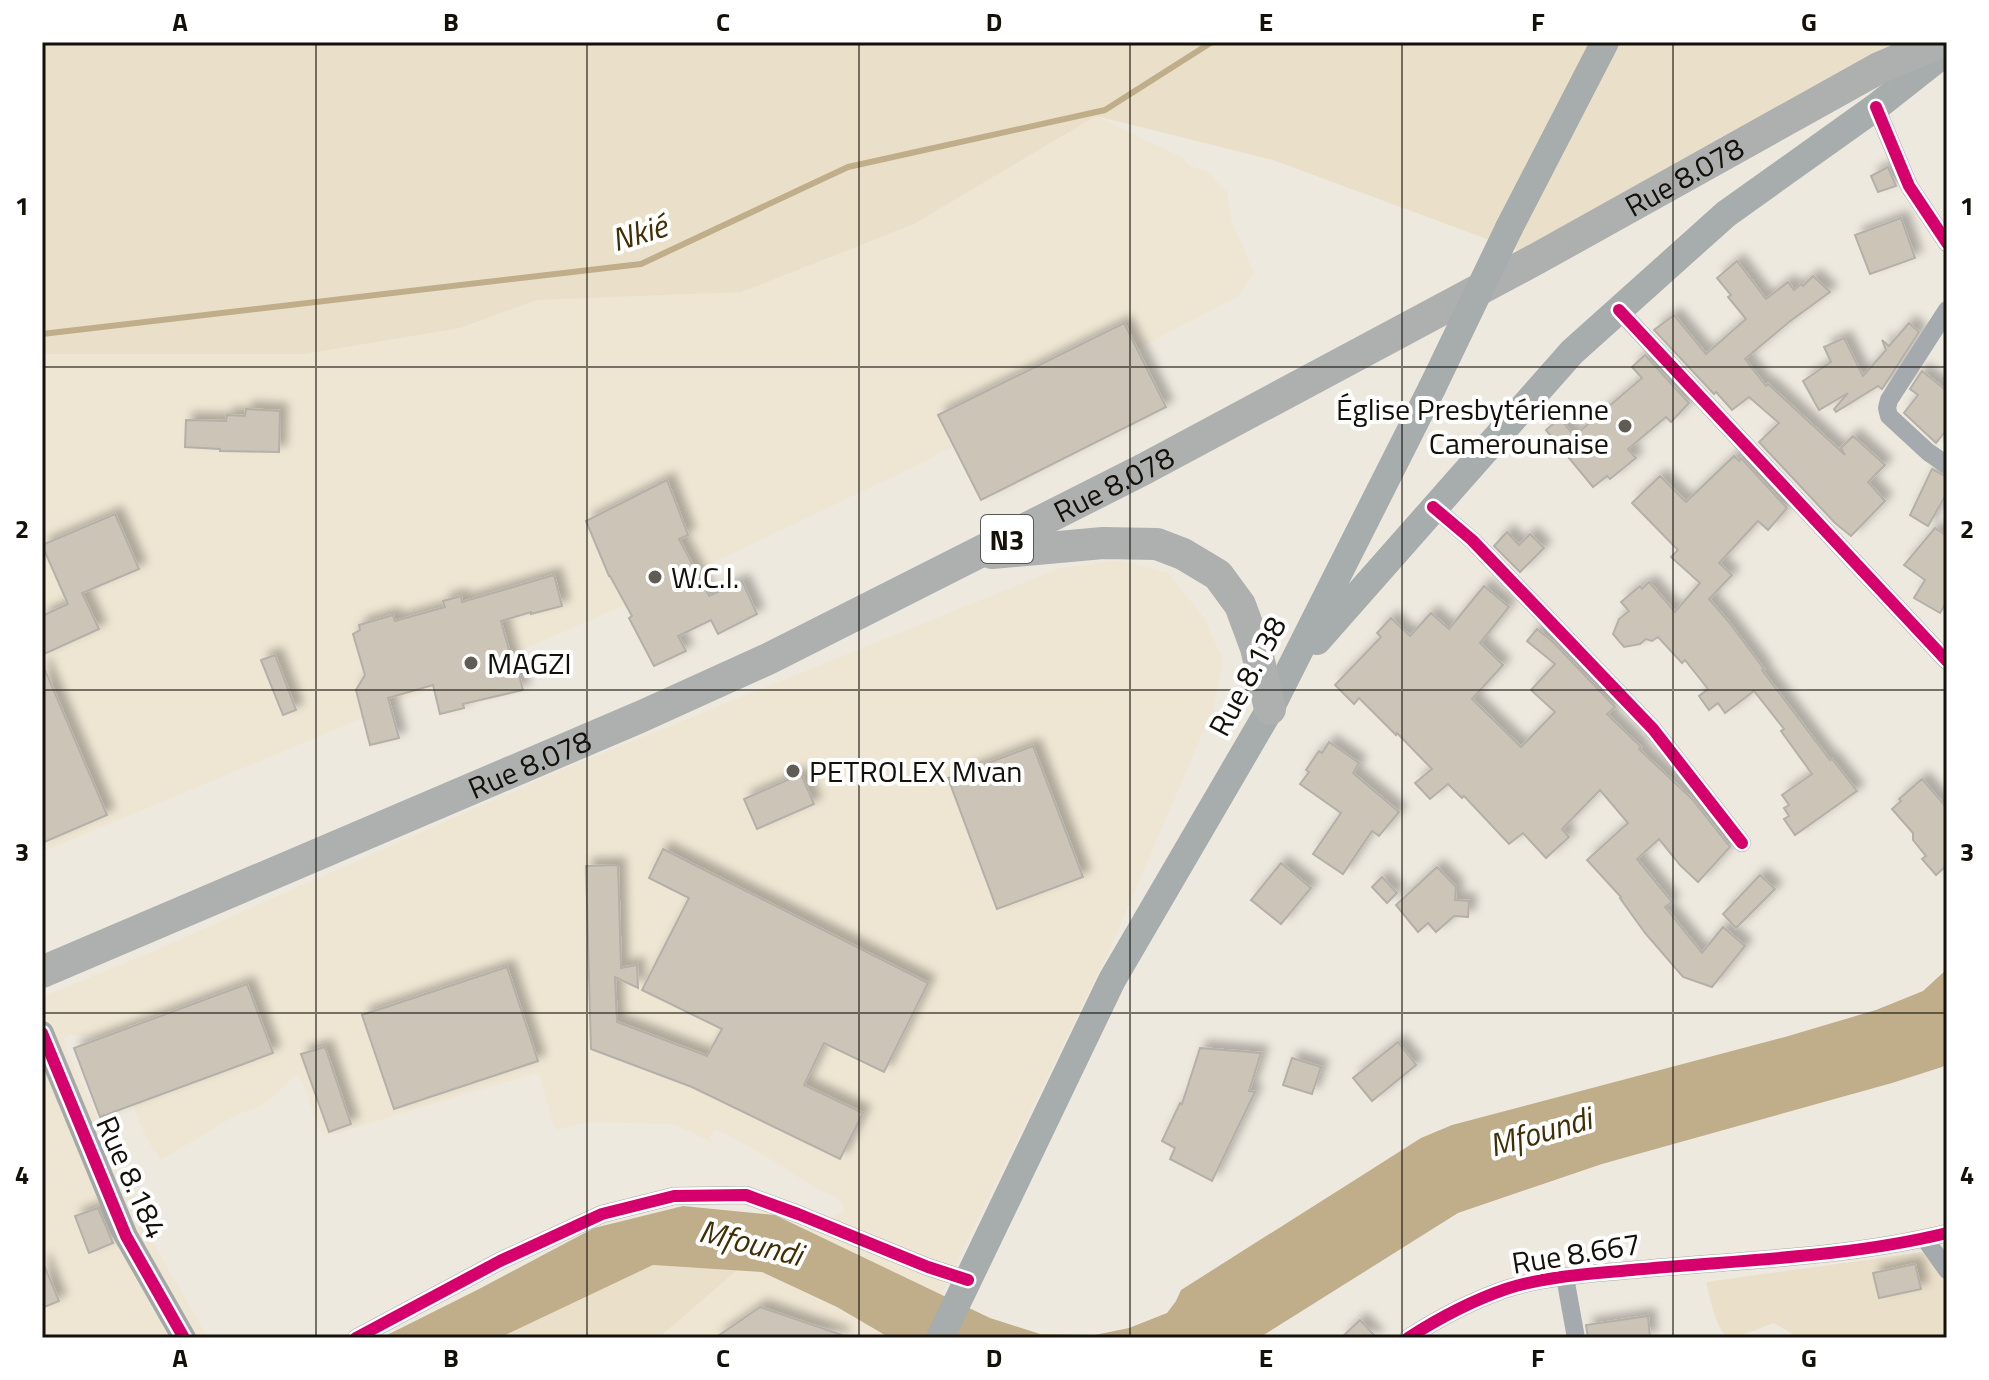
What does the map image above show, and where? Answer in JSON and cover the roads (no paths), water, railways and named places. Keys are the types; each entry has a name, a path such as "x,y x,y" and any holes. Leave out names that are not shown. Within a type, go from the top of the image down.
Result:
{"highway":[{"name":"Rue 8.078","path":"42,972 640,717 770,658 1144,469 1415,325 1884,55 1940,42"},
{"path":"977,555 1103,543 1157,544 1183,554 1218,575 1240,605 1256,648 1270,709"}],"main road":[{"name":"Rue 8.138","path":"940,1338 1112,980 1290,671 1509,228 1605,42"},
{"path":"1290,671 1572,352 1726,214 1876,107 1947,51"}],"street":[{"path":"1876,107 1909,186 1947,243"},
{"path":"1619,310 1947,661"},
{"path":"1947,310 1889,400 1887,408 1889,416 1947,465"},
{"path":"1433,507 1472,540 1653,729 1742,843"},
{"name":"Rue 8.184","path":"42,1033 126,1236 184,1338"},
{"path":"356,1338 500,1261 602,1214 674,1196 746,1195 928,1267 965,1286"},
{"name":"Rue 8.667","path":"1408,1338 1465,1305 1508,1288 1565,1277 1904,1244 1947,1233"},
{"path":"1925,1239 1947,1270"},
{"path":"1565,1277 1576,1338"}],"water":[{"name":"Mfoundi","path":"1947,969 1947,1063 1942,1067 1602,1164 1458,1213 1259,1338 890,1338 837,1307 762,1272 653,1265 499,1338 381,1338 594,1228 683,1206 775,1215 990,1318 1040,1334 1095,1335 1129,1328 1167,1313 1181,1290 1421,1138 1452,1125 1876,1010 1923,991"}],"waterway":[{"name":"Nkié","path":"42,334 641,264 848,167 1105,110 1212,42"}],"place":[{"name":"Église Presbytérienne Camerounaise","path":"1625,426"},
{"name":"W.C.I.","path":"655,577"},
{"name":"MAGZI","path":"471,663"},
{"name":"PETROLEX Mvan","path":"793,771"}]}
